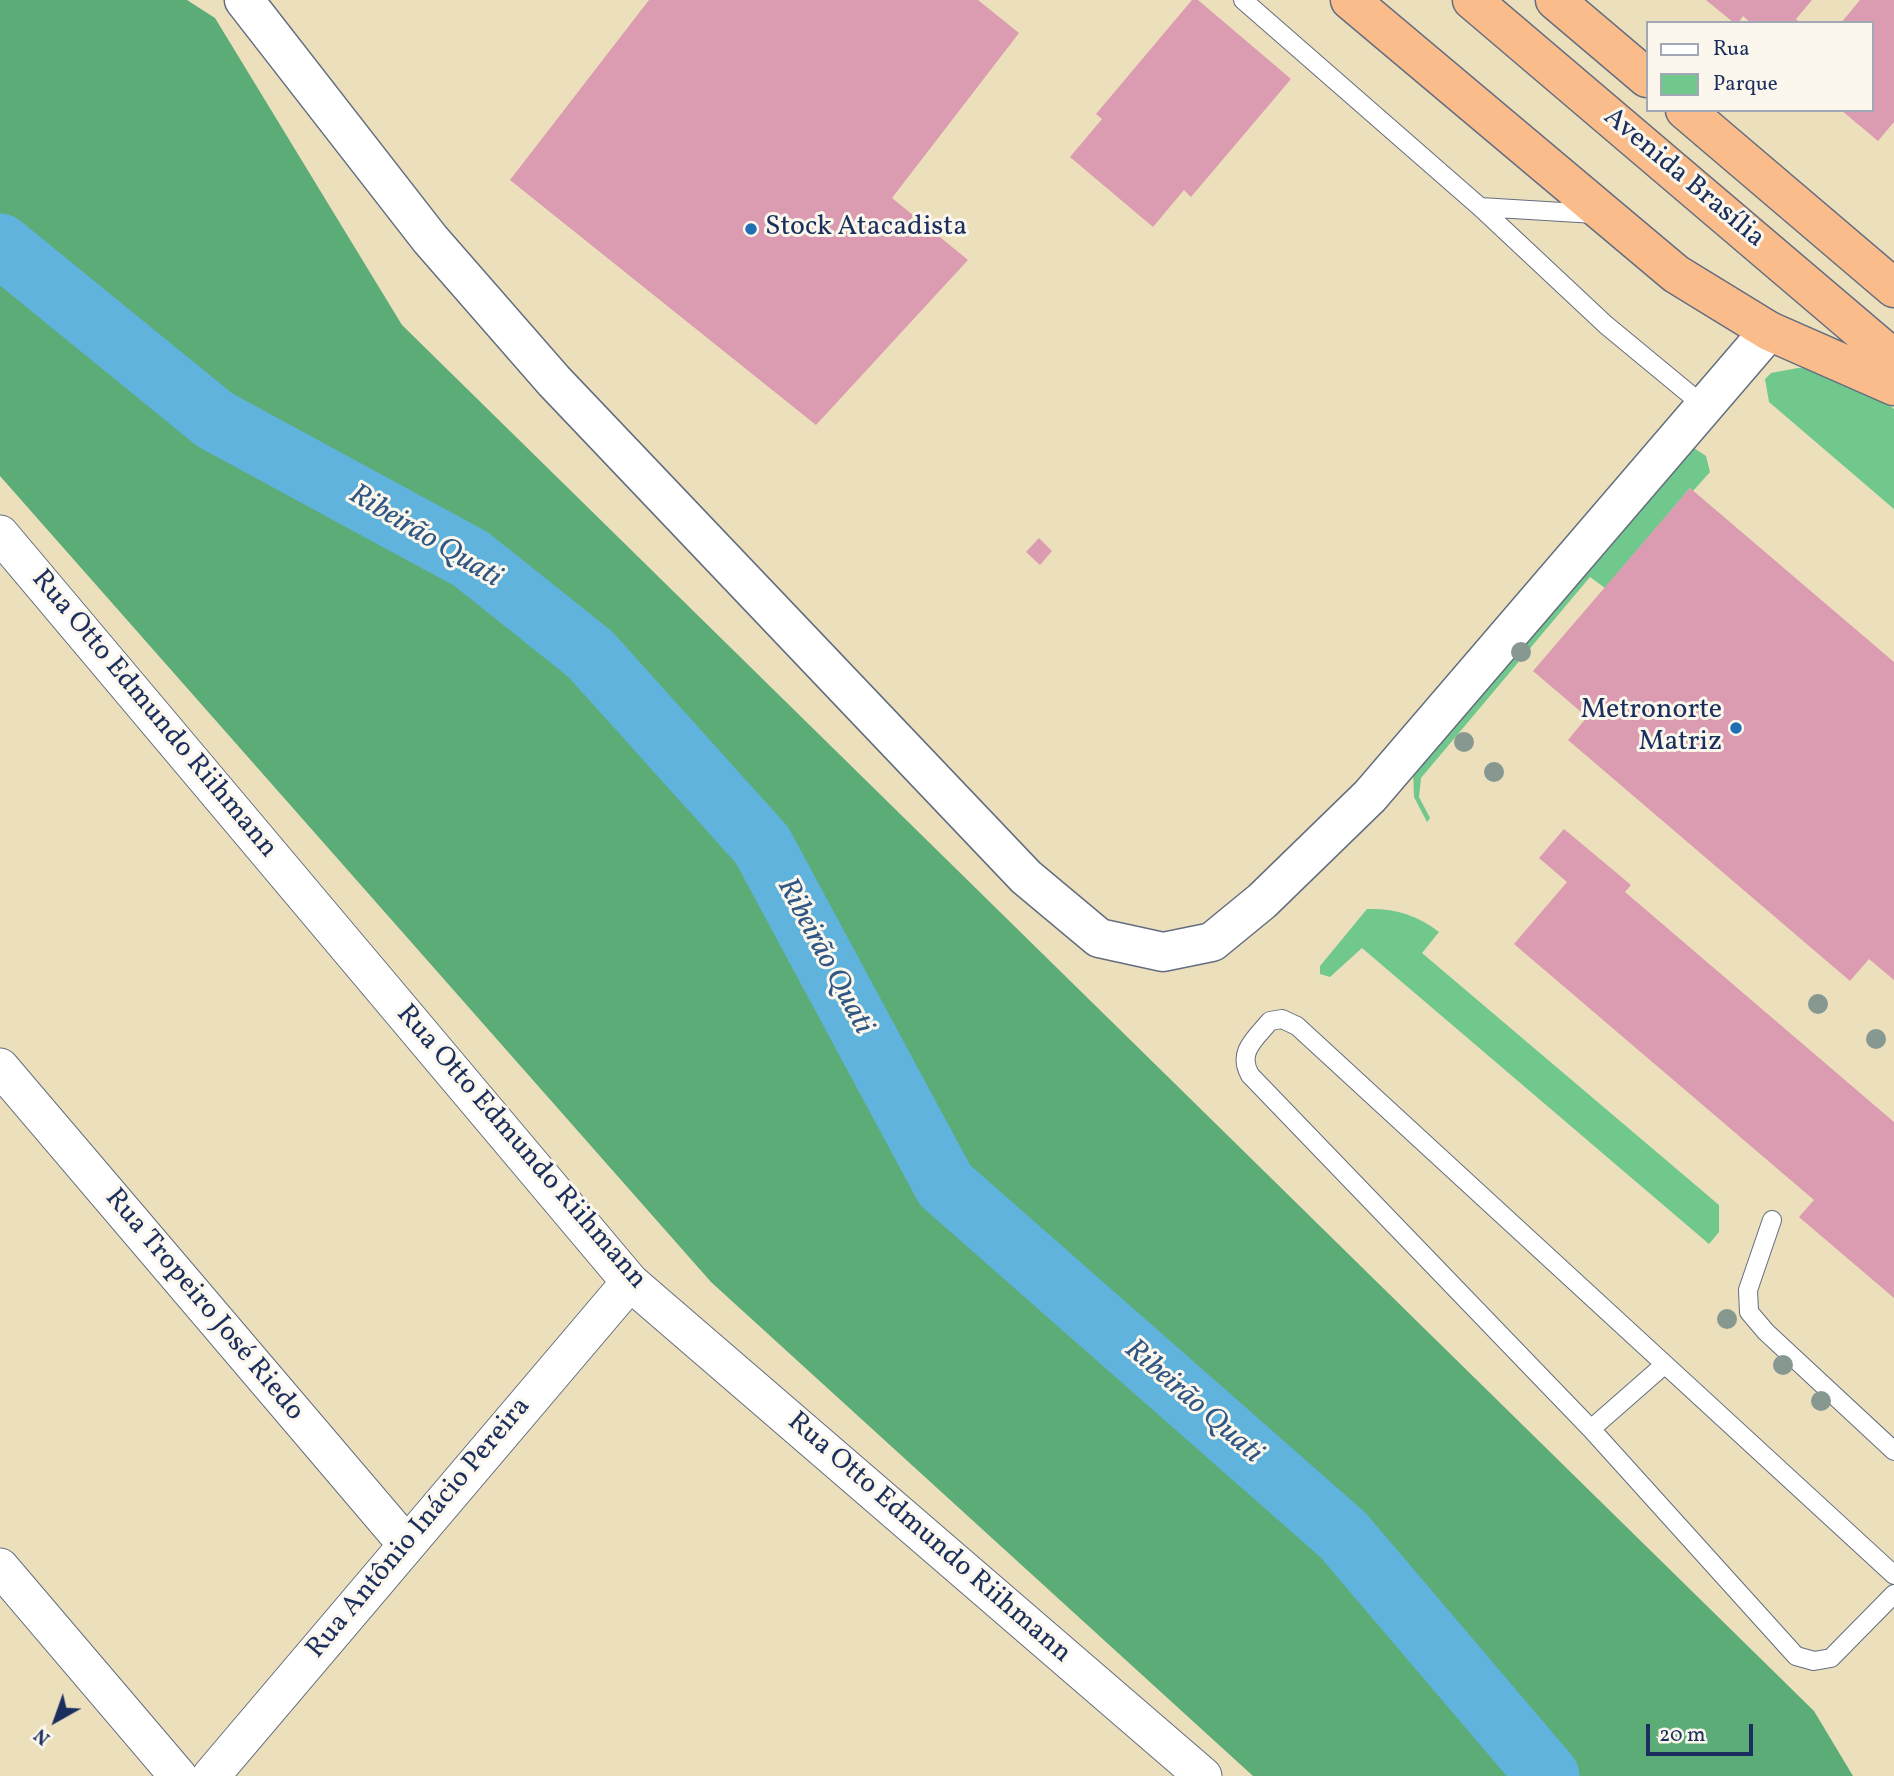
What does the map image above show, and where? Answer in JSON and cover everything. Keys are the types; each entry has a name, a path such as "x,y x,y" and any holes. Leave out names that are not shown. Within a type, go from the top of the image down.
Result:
{"highway":[{"path":"1350,0 1675,274 1769,331 1894,386"},
{"name":"Avenida Brasília","path":"1472,0 1894,359"},
{"name":"Avenida Brasília","path":"1555,0 1646,77"},
{"name":"Avenida Brasília","path":"1687,112 1894,288"}],"street":[{"path":"244,0 430,239 554,380 1026,877 1099,938 1163,952 1212,942 1262,901 1370,796 1769,331"},
{"name":"Rua Otto Edmundo Riihmann","path":"0,534 630,1282 1181,1769"},
{"name":"Rua Tropeiro José Riedo","path":"0,1067 407,1545"},
{"name":"Rua Antônio Inácio Pereira","path":"211,1776 630,1282"},
{"path":"0,1567 178,1776"}],"lane":[{"path":"1243,0 1480,207 1606,325 1704,406"},
{"path":"1480,207 1604,214"},
{"path":"1894,1575 1297,1026 1282,1019 1270,1021 1244,1052 1243,1063 1250,1075 1591,1429 1796,1656 1814,1661 1831,1658 1894,1594"},
{"path":"1772,1220 1748,1290 1749,1312 1766,1332 1894,1451"},
{"path":"1591,1429 1664,1364"}],"green space":[{"path":"0,0 187,0 215,18 402,325 1814,1711 1853,1776 1253,1776 711,1282 0,476"},
{"path":"1798,368 1837,375 1849,380 1894,409 1894,509 1769,402 1765,379 1771,373"},
{"path":"1688,444 1706,456 1710,472 1693,491 1690,488 1605,588 1590,577 1421,778 1419,797 1430,818 1427,822 1414,797 1413,770"},
{"path":"1367,909 1405,914 1423,921 1439,932 1422,953 1719,1205 1719,1232 1709,1244 1362,948 1330,977 1320,974 1320,966"}],"building":[{"name":"Stock Atacadista","path":"649,0 978,0 1019,33 892,198 968,260 816,425 510,180"},
{"path":"1192,0 1198,0 1291,79 1191,197 1184,190 1153,227 1070,157 1102,119 1096,114"},
{"path":"1706,0 1812,0 1796,19 1798,21 1749,21 1743,16 1739,21 1732,21"},
{"path":"1860,0 1894,0 1894,122 1878,141 1843,112 1873,112 1873,21 1843,21"},
{"name":"Metronorte Matriz","path":"1690,488 1894,662 1894,980 1869,959 1850,981 1568,740 1587,717 1533,671"},
{"path":"1039,538 1052,551 1040,565 1026,552"},
{"path":"1564,829 1631,885 1625,892 1894,1122 1894,1298 1799,1217 1814,1200 1514,944 1567,882 1539,858"}],"waterway":[{"name":"Ribeirão Quati","path":"0,245 215,420 471,559 590,654 762,845 945,1185 1343,1535 1548,1776"}],"place":[{"name":"Stock Atacadista","path":"751,229"},
{"name":"Metronorte Matriz","path":"1736,728"}]}
